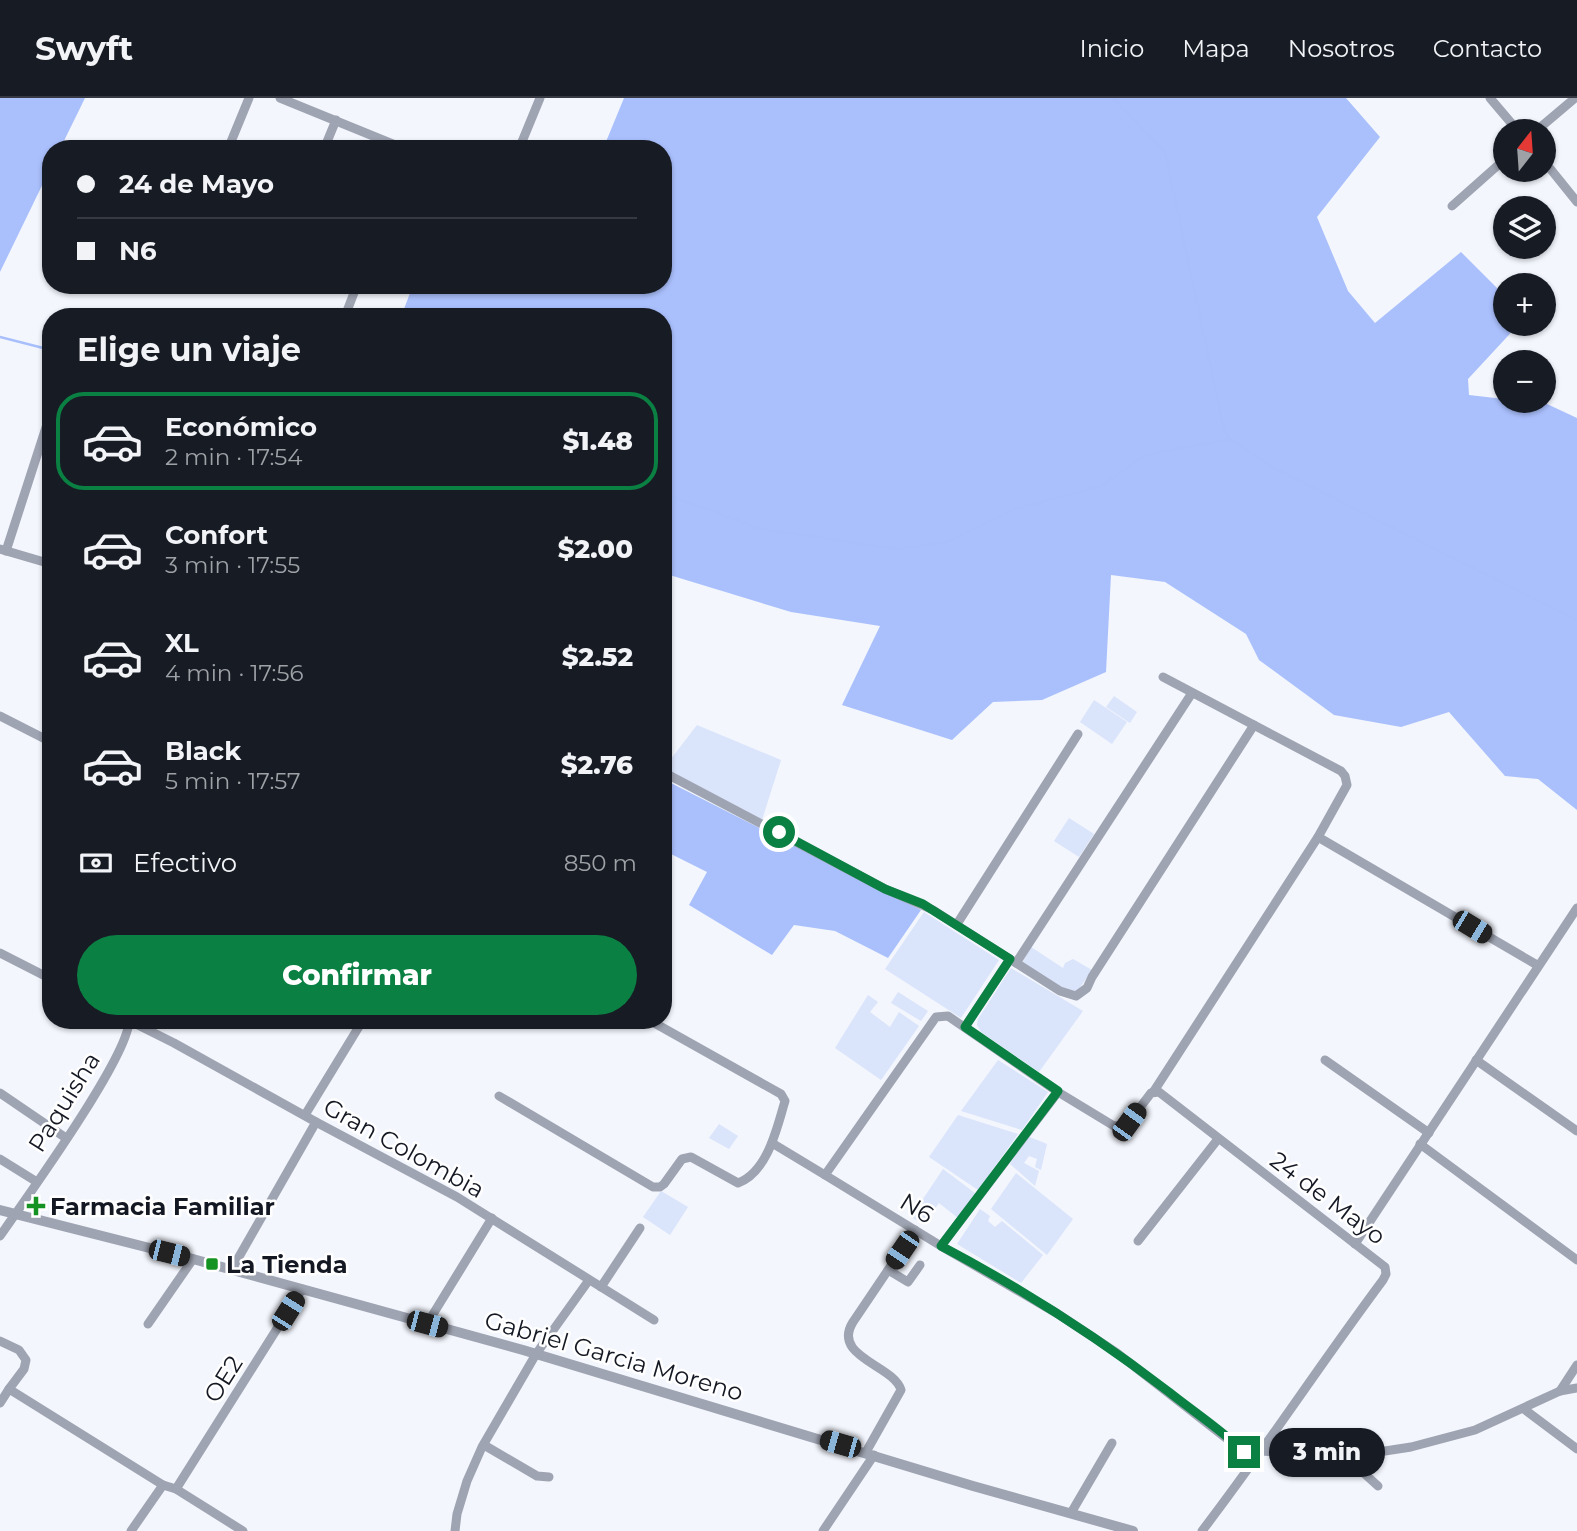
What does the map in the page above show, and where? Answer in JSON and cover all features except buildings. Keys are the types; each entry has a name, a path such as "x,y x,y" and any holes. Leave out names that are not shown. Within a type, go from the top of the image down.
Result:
{"street":[{"path":"232,140 249,98"},
{"path":"280,98 384,140"},
{"path":"523,140 540,98"},
{"path":"1490,98 1508,119"},
{"path":"1550,119 1575,98"},
{"path":"328,140 336,120"},
{"path":"1452,206 1493,170"},
{"path":"1556,176 1577,202"},
{"path":"42,438 3,550 42,561"},
{"path":"825,1175 930,1024 942,1015 965,1027 1114,1126 1129,1122 1154,1091 1318,837 1347,785 1341,771 1163,677"},
{"path":"965,1027 1017,963 1192,693"},
{"path":"0,716 42,737"},
{"path":"672,777 885,889 923,904 1066,994 1076,996 1087,988 1254,725"},
{"path":"957,924 1078,734"},
{"path":"1318,837 1537,965"},
{"path":"1355,1244 1577,908"},
{"path":"0,953 42,974"},
{"name":"Paquisha","path":"0,1236 111,1066 128,1029"},
{"name":"Gran Colombia","path":"146,1029 457,1197 654,1320"},
{"path":"305,1115 358,1029"},
{"path":"499,1096 653,1187 664,1184 682,1159 691,1157 725,1178 738,1183 745,1181 759,1167 772,1143 785,1101 781,1094 665,1029"},
{"path":"1325,1060 1429,1133"},
{"path":"1476,1060 1577,1131"},
{"path":"941,1246 1058,1091"},
{"name":"24 de Mayo","path":"1154,1091 1159,1092 1382,1264 1386,1270 1385,1277 1202,1531"},
{"path":"0,1093 66,1138"},
{"path":"232,1269 316,1122"},
{"path":"1138,1241 1218,1139"},
{"name":"N6","path":"772,1143 1047,1307 1117,1353 1254,1460"},
{"path":"1420,1144 1577,1260"},
{"path":"0,1158 37,1182"},
{"name":"Gabriel Garcia Moreno","path":"0,1210 232,1269 536,1354 973,1486 1133,1531"},
{"path":"427,1324 492,1218"},
{"path":"601,1287 640,1228"},
{"path":"823,1531 870,1453 901,1390 897,1381 859,1355 851,1345 848,1333 915,1230"},
{"path":"148,1324 193,1259"},
{"path":"888,1270 908,1282 920,1265"},
{"path":"455,1531 467,1481 484,1445 536,1354 589,1280"},
{"name":"OE2","path":"176,1489 302,1289"},
{"path":"0,1341 23,1352 26,1360 24,1369 0,1403"},
{"path":"1560,1391 1577,1364"},
{"path":"1261,1451 1346,1457 1411,1447 1475,1430 1560,1391 1577,1388"},
{"path":"9,1390 243,1531"},
{"path":"1524,1409 1577,1449"},
{"path":"1072,1513 1112,1443"},
{"path":"484,1445 537,1476 549,1477"},
{"path":"1346,1457 1378,1486"},
{"path":"131,1531 163,1485"}],"shaded area":[{"path":"0,98 85,98 64,140 42,140 42,186 0,272"},
{"path":"624,98 1346,98 1380,137 1317,217 1348,291 1375,323 1461,252 1493,284 1493,336 1508,336 1468,379 1469,395 1493,398 1493,413 1556,413 1556,408 1577,418 1577,810 1538,779 1505,776 1449,712 1401,727 1334,715 1259,660 1246,634 1165,582 1111,575 1106,672 1042,700 993,702 952,740 842,705 880,626 791,612 672,576 672,308 404,308 410,294 672,294 672,140 607,140"},
{"path":"1114,696 1137,712 1130,723 1106,707"},
{"path":"1094,700 1127,722 1112,744 1080,722"},
{"path":"697,725 781,760 762,820 672,772 672,758"},
{"path":"672,784 921,910 888,958 835,931 794,925 772,955 689,905 707,872 672,854"},
{"path":"1069,818 1094,834 1079,857 1054,841"},
{"path":"924,912 999,960 961,1018 885,969"},
{"path":"1031,947 1063,968 1065,963 1073,959 1092,970 1077,992 1060,987 1022,963"},
{"path":"1011,968 1083,1011 1039,1072 981,1032 977,1025 978,1019"},
{"path":"898,992 928,1011 921,1021 891,1003"},
{"path":"868,995 878,1002 870,1012 890,1027 899,1012 919,1026 881,1080 835,1048"},
{"path":"998,1060 1048,1092 1022,1130 961,1111"},
{"path":"958,1115 1018,1134 978,1190 929,1157"},
{"path":"719,1124 738,1136 729,1149 709,1138"},
{"path":"1027,1136 1047,1144 1041,1170 1035,1167 1037,1159 1029,1156 1024,1163 1039,1171 1035,1186 1010,1164"},
{"path":"943,1169 975,1193 958,1218 939,1203 923,1224 911,1217"},
{"path":"1016,1173 1073,1219 1047,1255 991,1209"},
{"path":"661,1191 688,1207 670,1235 643,1217"},
{"path":"980,1209 990,1216 988,1221 995,1227 1002,1221 1043,1255 1021,1283 957,1244"}],"waterway":[{"path":"1113,98 1165,152 1224,430 1230,439 1272,467 1577,620"},
{"path":"0,337 42,348"},
{"path":"672,496 761,529 898,549 947,542 1015,509 1101,486 1145,455 1230,439"}],"place":[{"name":"Farmacia Familiar","path":"36,1206"},
{"name":"La Tienda","path":"212,1264"}],"route":[{"path":"779,832 885,889 923,904 1010,959 965,1027 1058,1091 941,1246 1022,1292 1117,1353 1244,1452"}]}
